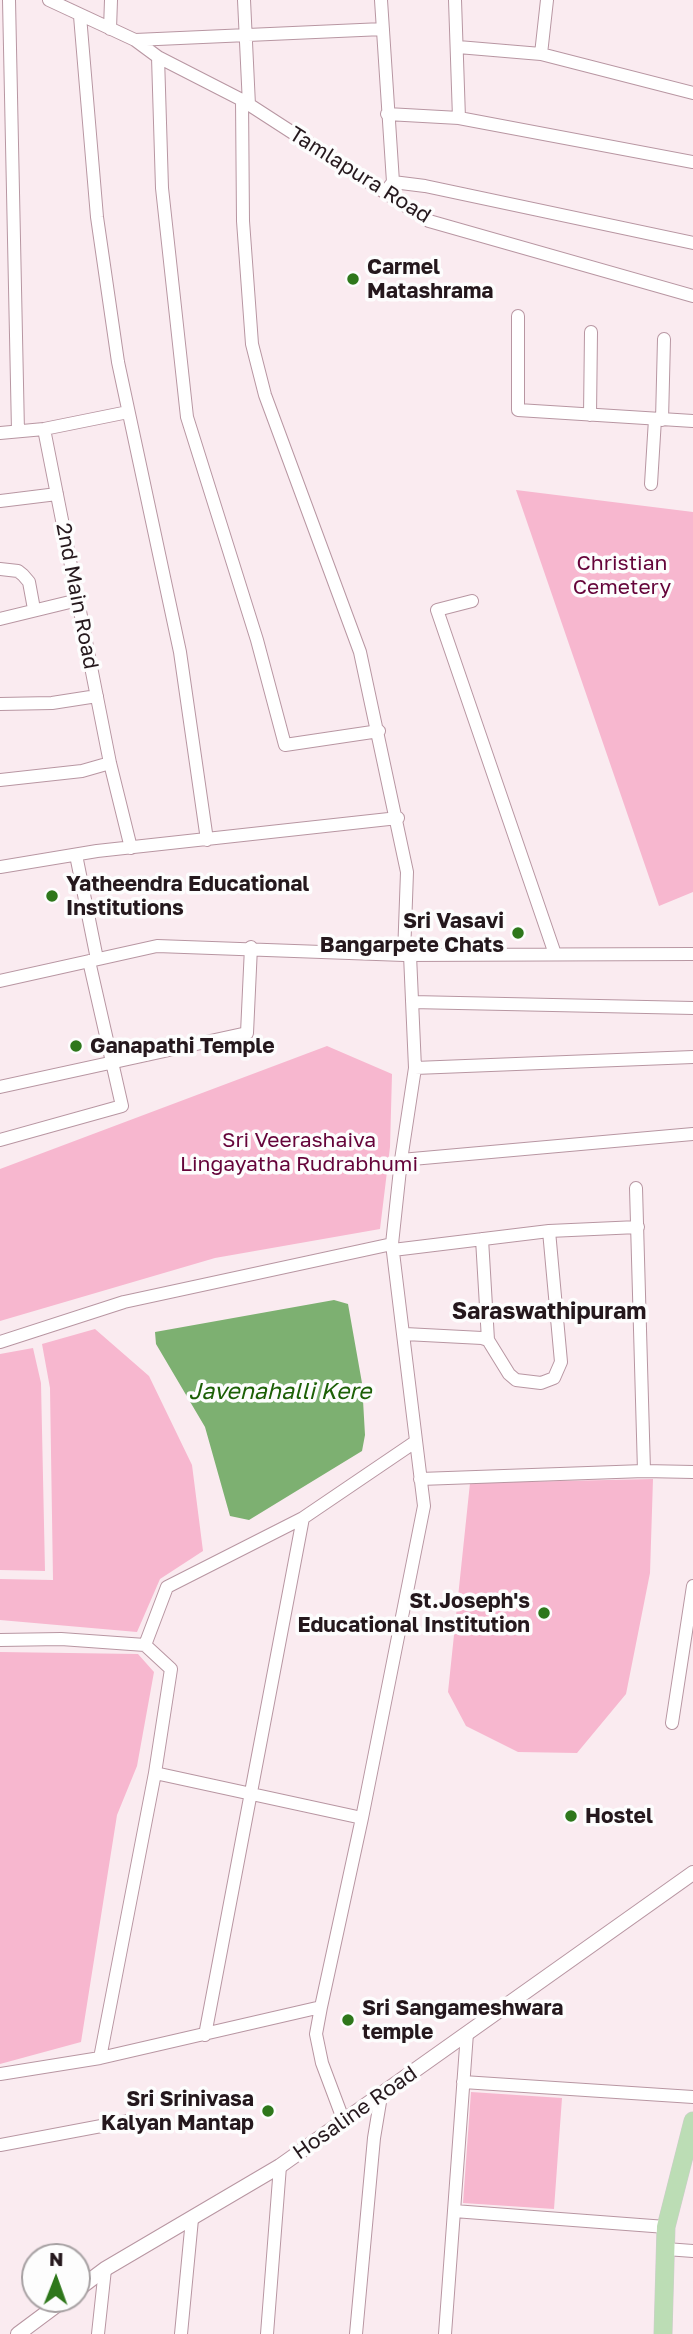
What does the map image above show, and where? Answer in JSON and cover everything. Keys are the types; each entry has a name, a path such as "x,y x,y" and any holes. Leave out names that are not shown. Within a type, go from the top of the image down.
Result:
{"main road":[{"path":"663,2334 666,2227 693,2121"}],"street":[{"path":"9,0 18,431"},
{"name":"Tamlapura Road","path":"49,0 135,40 158,57 245,102 355,176 390,186 429,220 693,296"},
{"path":"110,29 111,0"},
{"path":"244,0 243,221 252,344 265,395 359,652 398,818 407,872 407,955 415,1068 401,1160 392,1247 405,1334 424,1506 316,2034 322,2063 343,2119"},
{"path":"381,0 390,186 425,186 693,243"},
{"path":"455,0 459,118"},
{"path":"541,54 547,0"},
{"path":"80,16 97,217 128,412 180,652 207,840"},
{"path":"135,40 383,29"},
{"path":"458,47 541,54 693,93"},
{"path":"158,57 162,188 187,417 257,640 285,746 379,731"},
{"path":"387,114 459,118 693,162"},
{"path":"518,316 518,410 693,421"},
{"path":"590,415 592,332"},
{"path":"651,484 664,339"},
{"path":"0,433 44,429 128,412"},
{"name":"2nd Main Road","path":"44,429 110,763 131,848"},
{"path":"0,501 57,494"},
{"path":"0,569 18,571 29,582 34,610"},
{"path":"0,619 78,600"},
{"path":"472,601 437,610 555,954"},
{"path":"0,704 73,701 97,696"},
{"path":"0,780 82,771 110,763"},
{"path":"0,867 131,848 398,818"},
{"path":"0,1140 122,1106 93,960 76,855"},
{"path":"0,981 157,946 251,947 407,955 693,954"},
{"path":"0,1087 113,1065 247,1033 251,947"},
{"path":"412,1002 693,1008"},
{"path":"415,1068 693,1057"},
{"path":"401,1160 693,1134"},
{"path":"636,1188 644,1471"},
{"path":"0,1342 124,1302 392,1247 550,1231 638,1227"},
{"path":"481,1238 488,1340 509,1374 516,1380 541,1383 554,1378 560,1370 550,1231"},
{"path":"405,1334 488,1340"},
{"path":"145,1645 167,1587 303,1518 415,1442"},
{"path":"420,1479 644,1471 693,1472"},
{"path":"205,2035 303,1518"},
{"path":"672,1723 687,1673 693,1586"},
{"path":"0,1640 61,1639 145,1645 170,1670 155,1773 100,2058"},
{"path":"155,1773 362,1818"},
{"name":"Hosaline Road","path":"91,2280 280,2166 693,1873"},
{"path":"0,2074 100,2058 321,2007"},
{"path":"445,2334 467,2033"},
{"path":"463,2082 693,2097"},
{"path":"356,2334 374,2138 381,2096"},
{"path":"0,2145 133,2120"},
{"path":"267,2334 280,2166"},
{"path":"454,2211 666,2227"},
{"path":"181,2334 192,2219"},
{"path":"666,2249 693,2251"},
{"path":"97,2334 105,2269"},
{"path":"18,2334 46,2313"}],"green space":[{"name":"Christian Cemetery","path":"516,490 693,512 693,892 659,906"},
{"name":"Sri Veerashaiva Lingayatha Rudrabhumi","path":"327,1046 392,1074 390,1147 380,1229 215,1258 0,1321 0,1169"},
{"path":"95,1329 149,1376 192,1465 203,1551 160,1579 137,1632 0,1620 0,1579 53,1580 50,1388 42,1344"},
{"path":"33,1348 41,1383 45,1571 0,1570 0,1354"},
{"path":"653,1479 650,1573 626,1694 577,1753 518,1752 466,1726 448,1692 470,1483"},
{"path":"0,1652 138,1654 154,1672 137,1766 117,1815 81,2042 0,2064"},
{"path":"471,2092 562,2098 554,2209 463,2203"}],"water":[{"name":"Javenahalli Kere","path":"334,1300 348,1304 362,1383 365,1435 362,1451 249,1520 230,1516 205,1427 156,1344 155,1332"}],"place":[{"name":"Carmel Matashrama","path":"353,279"},
{"name":"Yatheendra Educational Institutions","path":"52,896"},
{"name":"Sri Vasavi Bangarpete Chats","path":"518,933"},
{"name":"Ganapathi Temple","path":"76,1046"},
{"name":"St.Joseph's Educational Institution","path":"544,1613"},
{"name":"Hostel","path":"571,1816"},
{"name":"Sri Sangameshwara temple","path":"348,2020"},
{"name":"Sri Srinivasa Kalyan Mantap","path":"268,2111"}],"district":[{"name":"Saraswathipuram","path":"549,1312"}]}
